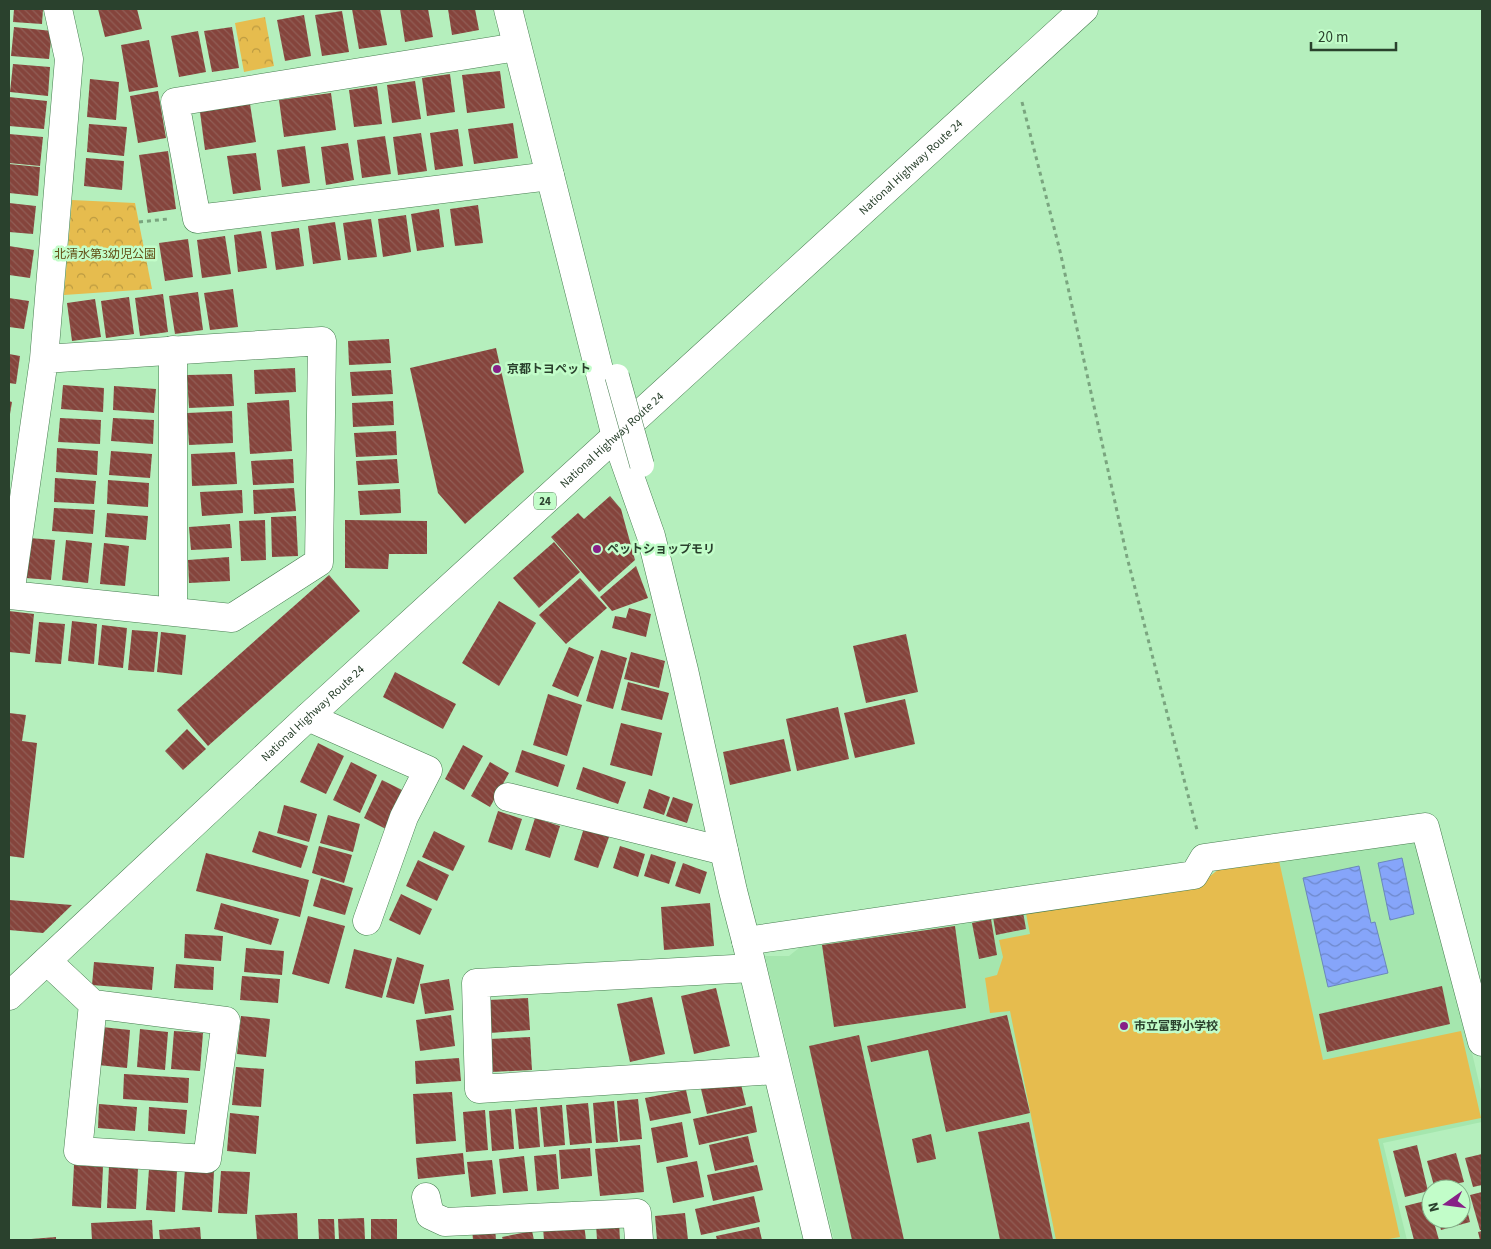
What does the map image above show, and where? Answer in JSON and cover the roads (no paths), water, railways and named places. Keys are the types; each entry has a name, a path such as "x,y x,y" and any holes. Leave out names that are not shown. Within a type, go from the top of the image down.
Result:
{"main road":[{"path":"44,359 322,341 319,562 232,618 10,595 44,359 69,59 58,9"},
{"path":"508,9 616,437 651,536 684,670 733,891 818,1240"},
{"name":"National Highway Route 24","path":"9,996 308,717 1084,9"},
{"path":"517,47 175,102 197,219 550,176"},
{"path":"173,350 173,611"},
{"path":"308,717 428,770 404,817 367,921"},
{"path":"508,797 724,852"},
{"path":"746,941 1194,875 1204,858 1425,827 1482,1042"},
{"path":"46,961 93,1004 226,1020 207,1159 78,1151 93,1004"},
{"path":"752,968 476,983 479,1089 776,1070"},
{"path":"426,1197 430,1215 446,1222 637,1212 639,1240"}],"street":[{"path":"617,376 642,465"}],"water":[{"path":"1402,858 1414,914 1390,920 1378,863"},
{"path":"1359,866 1371,923 1375,922 1388,973 1328,987 1303,878"}],"place":[{"name":"京都トヨペット","path":"497,369"},
{"name":"ペットショップモリ","path":"597,549"},
{"name":"市立富野小学校","path":"1124,1026"}],"park label":[{"name":"北清水第3幼児公園","path":"105,254"}]}
